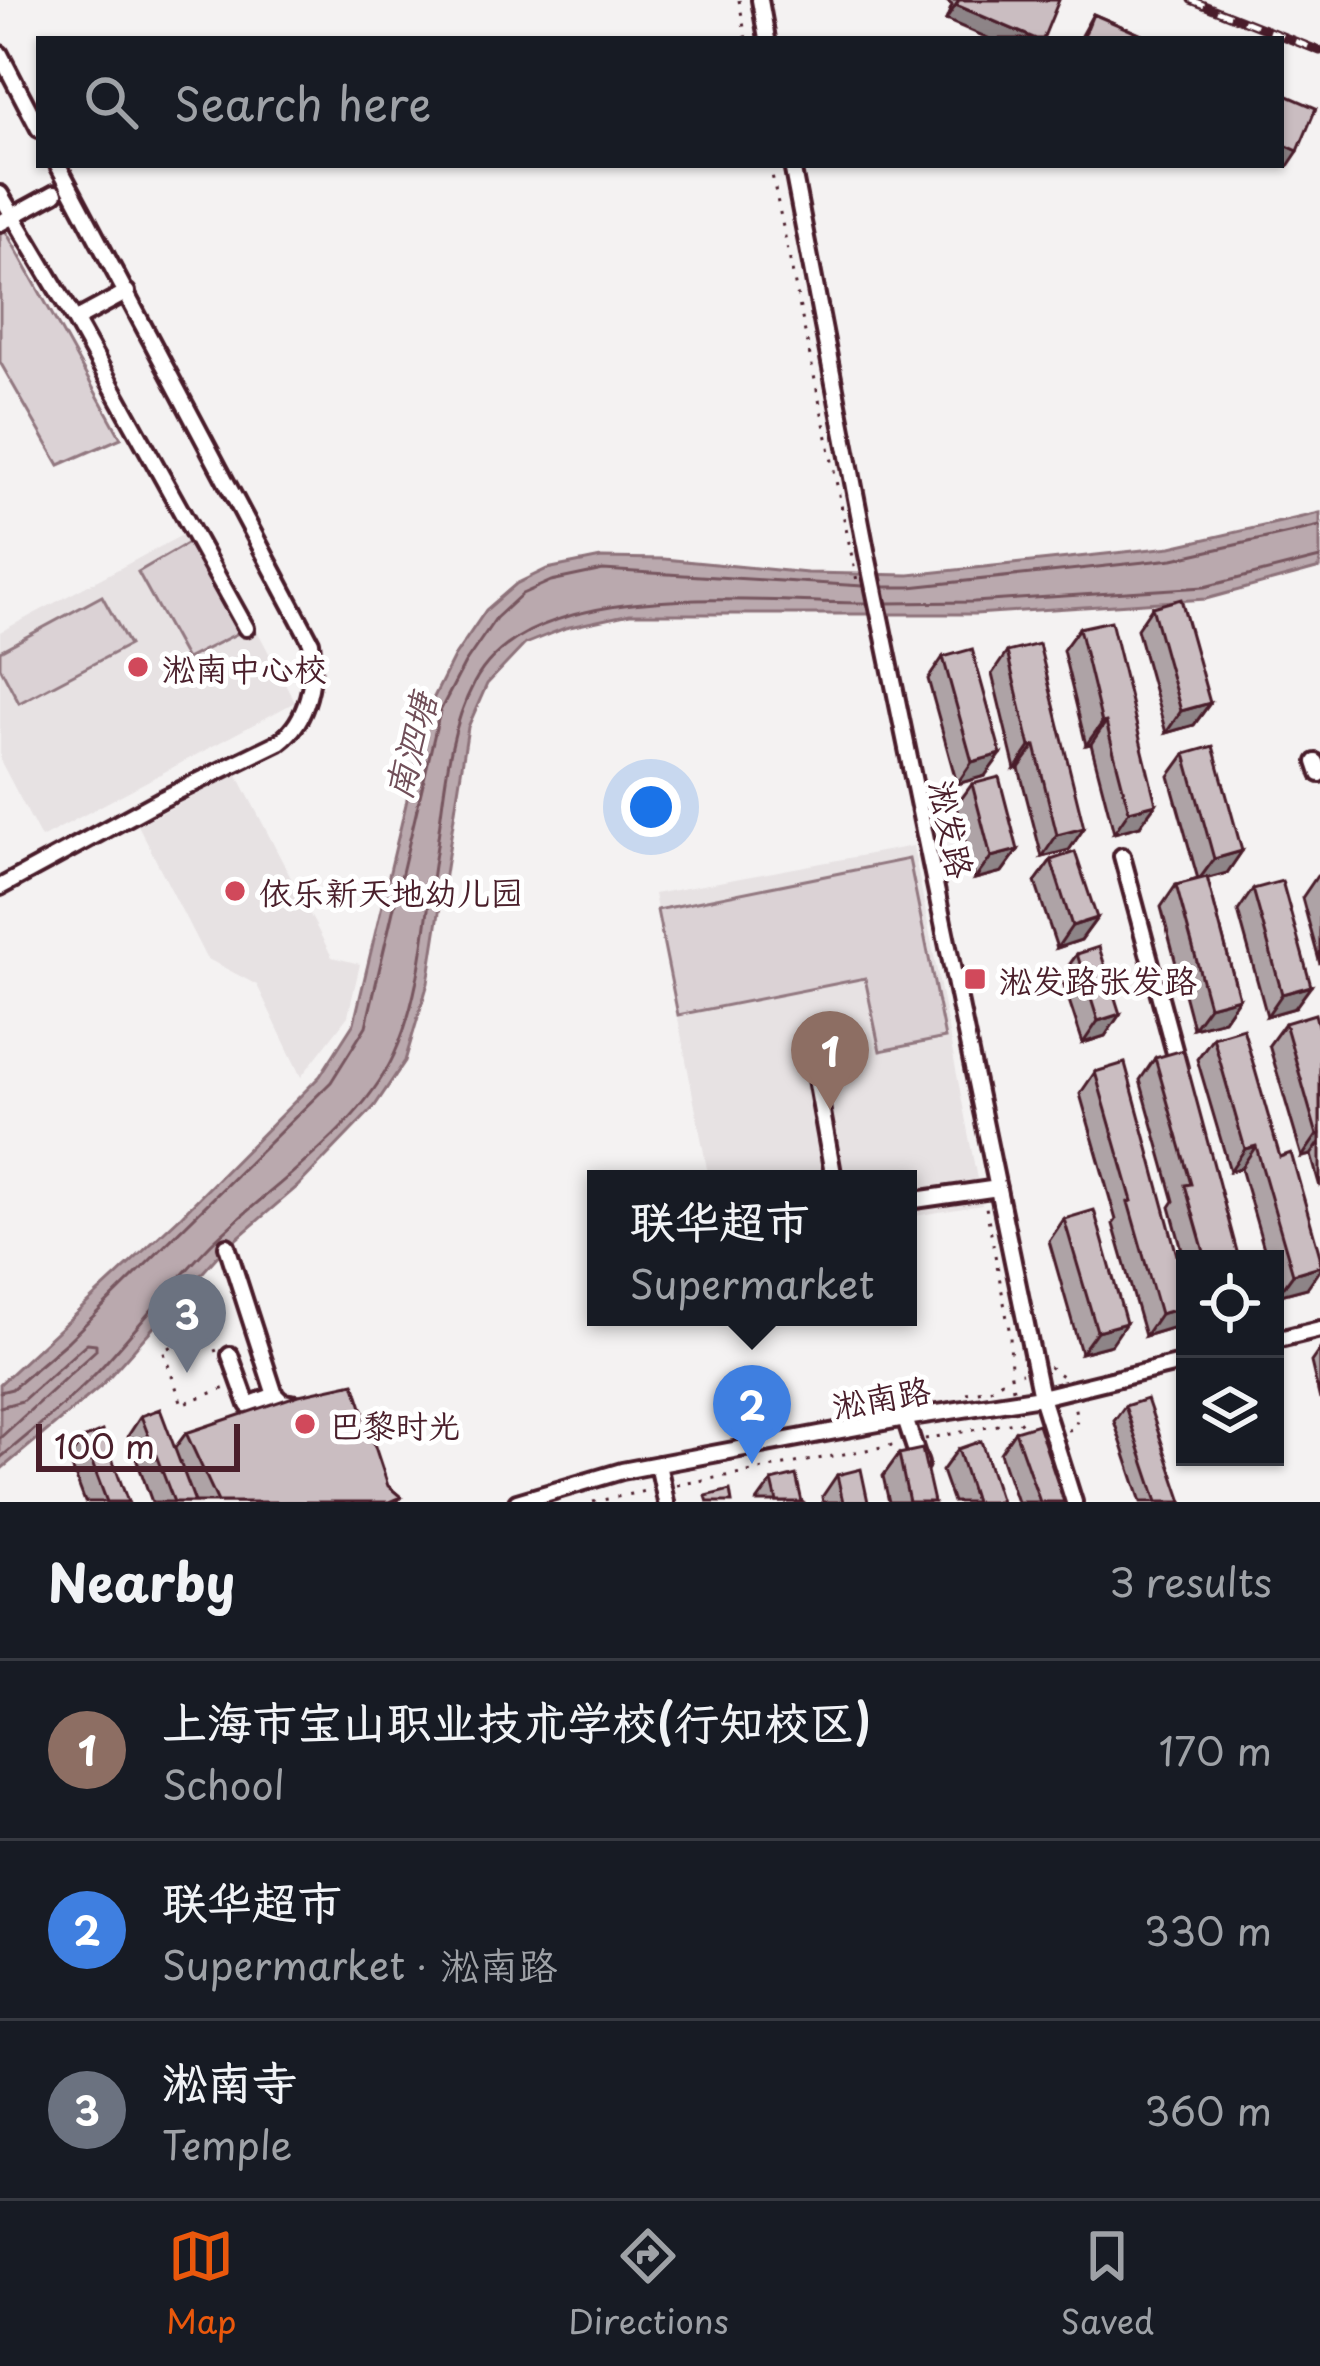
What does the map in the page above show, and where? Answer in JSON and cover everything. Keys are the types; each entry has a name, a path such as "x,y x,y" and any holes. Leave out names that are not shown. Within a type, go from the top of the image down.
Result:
{"street":[{"path":"760,0 766,36"},
{"path":"0,54 36,123"},
{"path":"0,886 279,742 292,732 304,709 315,668 311,642 60,168"},
{"name":"淞发路","path":"792,168 990,1189 1041,1397 1074,1502"},
{"path":"6,220 55,193"},
{"path":"0,194 6,220 75,320 246,628"},
{"path":"75,320 127,292"},
{"path":"1122,856 1182,1080"},
{"path":"813,1062 833,1170"},
{"path":"917,1200 990,1189"},
{"path":"226,1246 275,1395 289,1405 320,1397"},
{"path":"1284,1338 1320,1329"},
{"path":"230,1354 248,1405 275,1395"},
{"name":"淞南路","path":"517,1502 577,1481 658,1464 1041,1397 1176,1364"},
{"path":"905,1418 927,1486"},
{"path":"658,1464 664,1495"}],"path":[{"path":"739,0 745,36"},
{"path":"771,168 847,537"},
{"path":"968,1393 990,1389 1011,1375 1010,1334 990,1189"},
{"path":"224,1373 229,1387 182,1404 163,1350 209,1333 219,1359 230,1354"},
{"path":"593,1502 664,1495 1019,1421 1031,1436"}],"shaded area":[{"path":"4,228 121,438 59,465 0,362 0,231"},
{"name":"淞南中心校","path":"201,525 295,702 41,838 0,760 0,632"},
{"path":"188,543 238,633 186,659 138,572"},
{"path":"102,596 129,645 19,703 0,667 0,651"},
{"name":"依乐新天地幼儿园","path":"237,774 332,957 360,964 348,1016 301,1077 257,985 206,958 138,825"},
{"path":"913,846 982,1205 917,1216 917,1170 707,1170 654,894"},
{"path":"909,859 945,1038 880,1051 865,978 678,1015 657,910"}],"water":[{"path":"1320,513 1320,568 1206,599 975,614 630,614 565,628 525,644 487,684 468,727 428,983 405,1061 374,1107 297,1187 221,1252 101,1386 0,1470 0,1384 181,1216 320,1076 354,1023 429,707 454,657 486,610 516,584 547,569 601,558 807,573 909,575 1171,547"}],"building":[{"path":"959,0 1059,0 1044,36 1029,36 956,5"},
{"path":"1093,14 1144,36 1084,36"},
{"path":"1284,94 1316,108 1298,151 1284,144"},
{"path":"1181,599 1210,703 1181,711 1152,607"},
{"path":"1111,621 1156,804 1129,811 1079,628"},
{"path":"1039,644 1084,828 1057,835 1007,652"},
{"path":"972,649 1001,754 972,762 943,657"},
{"path":"1213,746 1242,851 1214,859 1185,754"},
{"path":"999,777 1018,850 991,857 972,784"},
{"path":"1075,852 1097,918 1072,926 1051,860"},
{"path":"1207,877 1239,998 1209,1006 1176,885"},
{"path":"1282,881 1311,986 1282,994 1253,889"},
{"path":"1099,947 1120,1014 1098,1021 1077,954"},
{"path":"1315,1014 1320,1033 1317,1135 1285,1023"},
{"path":"1243,1028 1280,1157 1291,1153 1320,1256 1320,1266 1293,1274 1256,1146 1245,1149 1213,1037"},
{"path":"1183,1050 1237,1250 1203,1250 1185,1185 1191,1184 1155,1058"},
{"path":"1125,1063 1176,1252 1176,1310 1160,1314 1095,1072"},
{"path":"1094,1210 1126,1323 1097,1331 1064,1219"},
{"name":"巴黎时光","path":"354,1383 388,1486 401,1497 389,1502 218,1502 186,1433 299,1395"},
{"path":"1147,1399 1182,1502 1157,1502 1125,1406"},
{"path":"160,1409 195,1502 174,1502 141,1416"},
{"path":"1038,1424 1064,1502 1040,1502 1015,1431"},
{"path":"102,1431 128,1502 107,1502 83,1439"},
{"path":"981,1441 1001,1502 975,1502 958,1449"},
{"path":"922,1449 934,1502 909,1502 899,1454"},
{"path":"861,1469 868,1502 843,1502 837,1475"},
{"path":"796,1475 802,1502 777,1502 772,1481"},
{"path":"730,1490 732,1502 708,1502 706,1496"}],"railway":[{"path":"1191,0 1282,36"},
{"path":"1284,37 1320,51"}],"place":[{"name":"淞南中心校","path":"138,667"},
{"name":"依乐新天地幼儿园","path":"235,891"},
{"name":"淞发路张发路","path":"975,979"},
{"name":"上海市宝山职业技术学校(行知校区)","path":"830,1110"},
{"name":"淞南寺","path":"187,1373"},
{"name":"巴黎时光","path":"305,1424"},
{"name":"联华超市","path":"752,1464"}],"water label":[{"name":"南泗塘","path":"409,746"}]}
